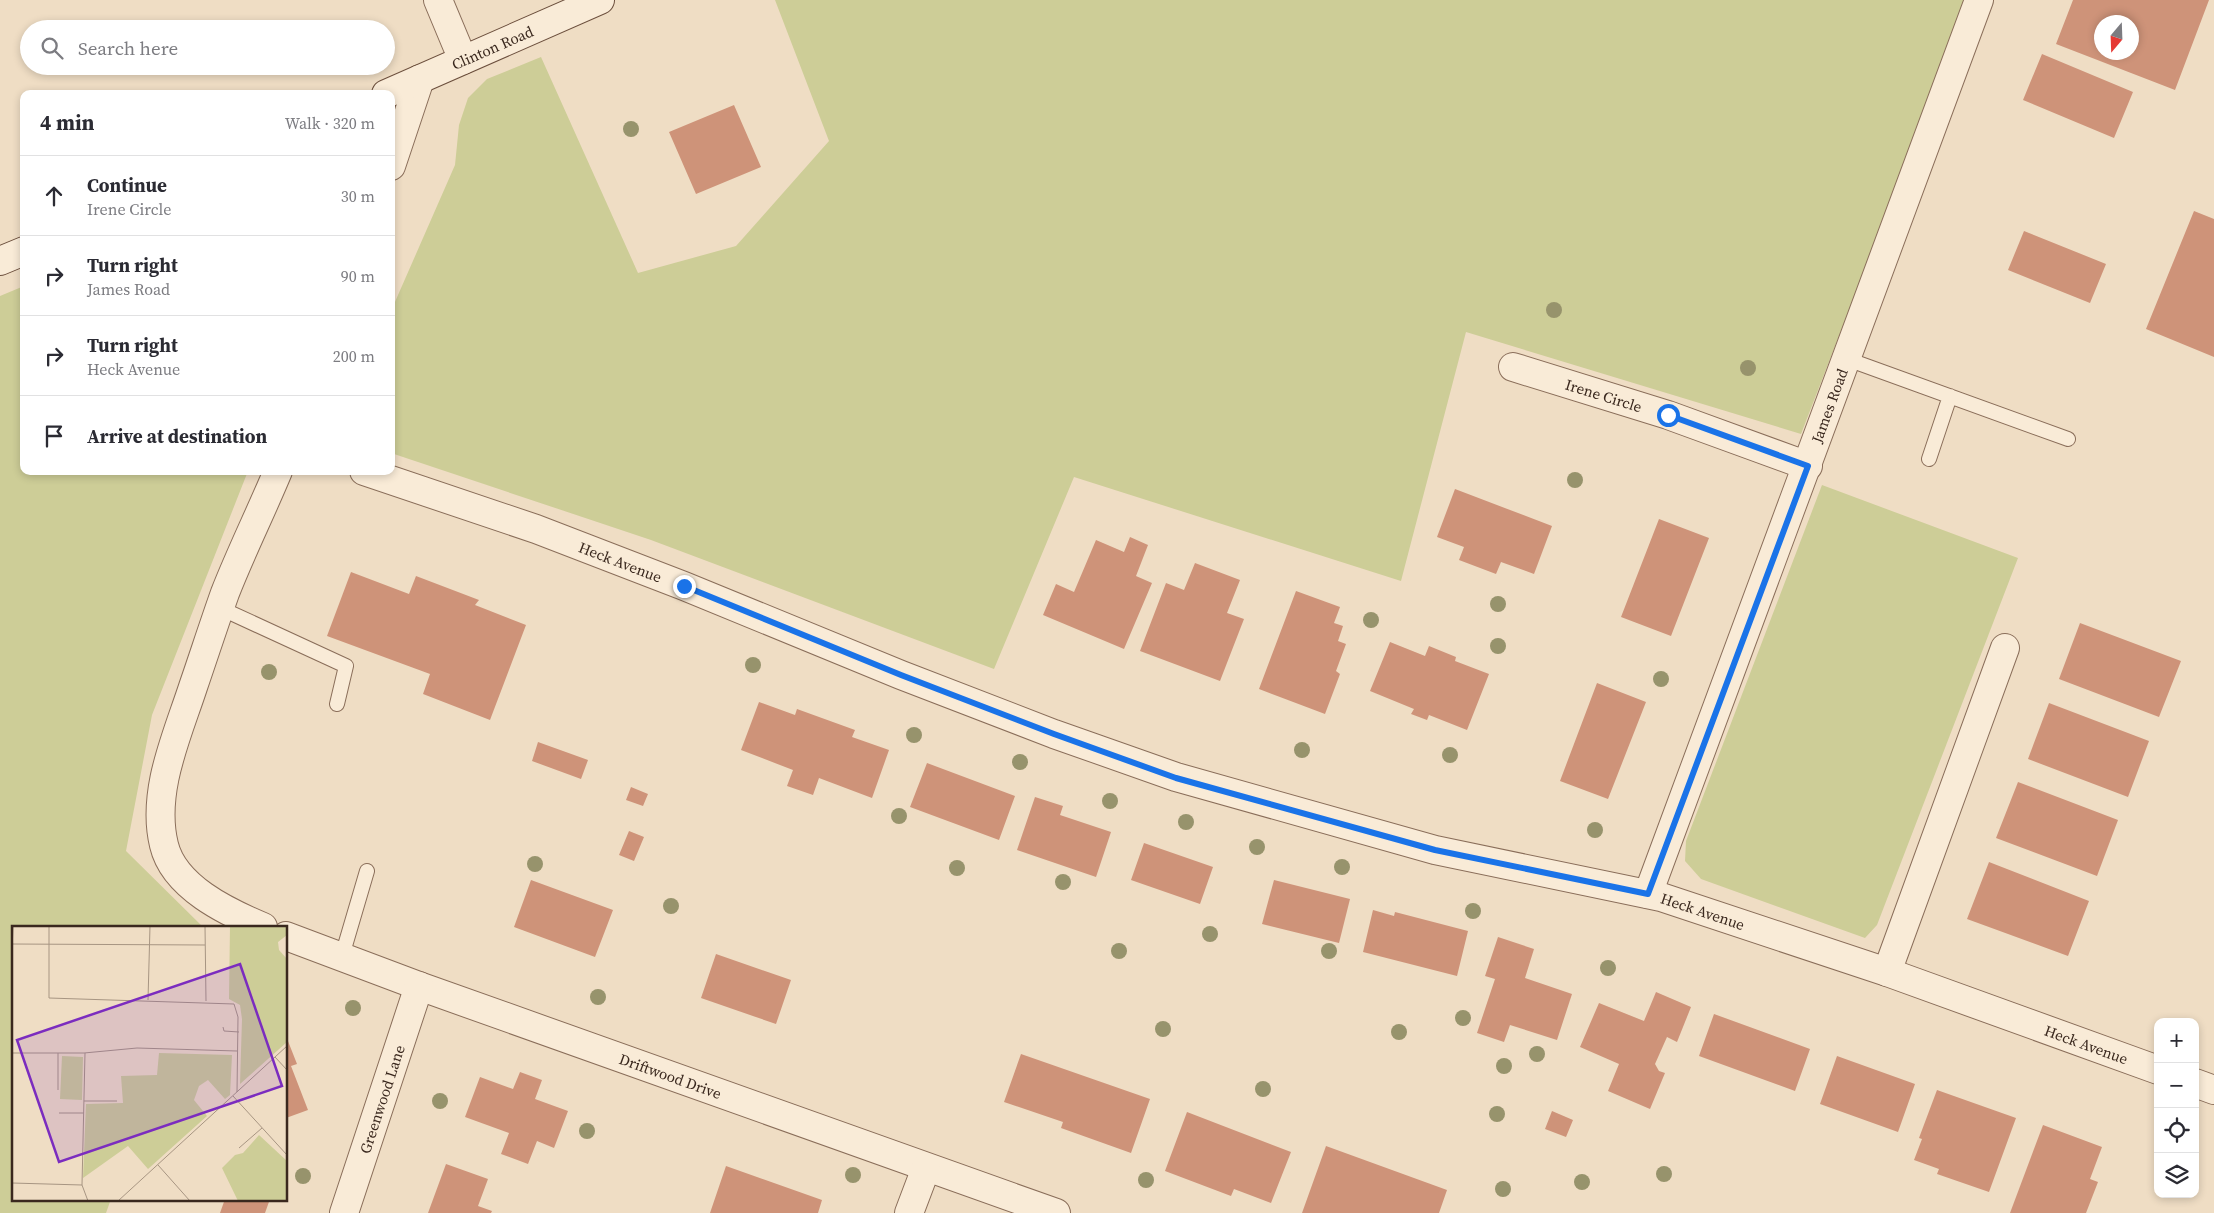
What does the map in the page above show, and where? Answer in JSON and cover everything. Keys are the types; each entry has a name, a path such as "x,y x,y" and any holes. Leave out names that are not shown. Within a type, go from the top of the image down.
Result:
{"street":[{"path":"438,0 463,60"},
{"name":"Clinton Road","path":"395,90 600,0"},
{"name":"James Road","path":"1648,894 1979,0"},
{"path":"395,154 420,79"},
{"path":"0,261 20,253"},
{"name":"Irene Circle","path":"1513,367 1668,415 1808,466"},
{"path":"261,926 231,914 196,891 177,871 164,846 161,818 163,788 175,741 220,608 276,475"},
{"name":"Heck Avenue","path":"376,475 536,529 684,586 901,675 1054,734 1176,778 1435,850 1648,894 1887,972 2154,1069"},
{"path":"1887,972 2005,648"},
{"name":"Driftwood Drive","path":"288,937 419,986 1056,1213"},
{"name":"Greenwood Lane","path":"344,1213 419,986"},
{"path":"2199,1084 2214,1090"},
{"path":"910,1213 926,1168"}],"lane":[{"path":"1847,360 2068,439"},
{"path":"1929,459 1950,396"},
{"path":"220,608 346,666 337,704"},
{"path":"342,956 367,871"}],"green space":[{"path":"775,0 1969,0 1801,434 1466,332 1401,581 1074,477 994,669 651,540 395,454 395,302 455,165 459,125 468,98 487,79 541,57 638,273 736,246 829,141"},
{"path":"20,288 20,475 246,475 152,715 126,851 202,926 12,926 12,1200 111,1200 106,1213 0,1213 0,296"},
{"path":"1822,485 2018,558 1877,925 1865,938 1701,879 1685,861 1686,841"}],"building":[{"path":"2073,0 2209,0 2175,90 2097,60 2139,60 2139,15 2094,15 2094,59 2056,44"},
{"path":"2042,54 2133,92 2114,138 2023,100"},
{"path":"734,105 761,167 696,194 669,132"},
{"path":"2194,211 2214,219 2214,357 2146,329"},
{"path":"2024,231 2106,264 2090,303 2008,270"},
{"path":"1455,489 1552,526 1534,574 1501,562 1496,574 1459,560 1464,547 1437,537"},
{"path":"1659,519 1709,538 1671,636 1621,617"},
{"path":"1130,537 1148,545 1136,576 1152,583 1124,649 1043,615 1056,584 1074,592 1096,540 1124,552"},
{"path":"1195,563 1240,580 1227,613 1244,619 1220,681 1140,651 1166,583 1184,590"},
{"path":"351,572 409,594 416,576 479,600 475,605 526,625 490,720 423,694 430,674 327,636"},
{"path":"1296,591 1340,607 1334,623 1343,626 1338,641 1346,644 1336,671 1340,674 1325,714 1259,689"},
{"path":"2080,623 2181,661 2159,717 2059,679"},
{"path":"1390,642 1425,656 1429,646 1456,657 1455,661 1489,674 1467,730 1429,715 1427,720 1411,714 1414,709 1370,691"},
{"path":"1597,683 1646,702 1608,799 1560,781"},
{"path":"759,702 795,715 797,709 855,730 852,737 889,750 872,798 819,778 813,795 787,786 793,770 741,750"},
{"path":"2049,703 2149,741 2128,797 2028,759"},
{"path":"538,742 588,760 581,779 532,761"},
{"path":"927,763 1015,796 999,840 910,807"},
{"path":"2018,782 2118,820 2097,876 1996,838"},
{"path":"631,787 648,794 643,806 626,800"},
{"path":"1035,797 1063,806 1060,815 1111,832 1096,877 1017,850"},
{"path":"629,831 644,837 634,861 619,855"},
{"path":"1144,843 1213,867 1200,904 1131,880"},
{"path":"1989,862 2089,901 2068,956 1967,919"},
{"path":"531,880 613,910 595,957 514,927"},
{"path":"1274,880 1350,899 1339,943 1262,924"},
{"path":"1373,910 1394,916 1395,912 1468,931 1457,976 1363,952"},
{"path":"1498,937 1534,949 1525,978 1572,994 1557,1040 1510,1025 1504,1042 1477,1033 1495,979 1485,976"},
{"path":"716,954 791,980 776,1024 701,998"},
{"path":"1656,992 1691,1007 1677,1042 1667,1037 1655,1064 1659,1071 1665,1073 1650,1109 1608,1091 1619,1064 1580,1047 1599,1003 1644,1021"},
{"path":"1714,1014 1810,1049 1795,1091 1699,1056"},
{"path":"288,1041 297,1064 291,1066 308,1110 288,1117"},
{"path":"1021,1054 1150,1099 1131,1153 1061,1128 1063,1122 1004,1102"},
{"path":"1837,1056 1915,1084 1898,1132 1820,1104"},
{"path":"520,1072 542,1080 535,1099 568,1111 554,1148 537,1141 528,1164 501,1154 509,1133 465,1117 480,1077 513,1089"},
{"path":"1937,1090 2016,1118 1989,1192 1937,1174 1939,1169 1914,1160 1922,1139 1919,1138"},
{"path":"1552,1111 1573,1120 1566,1137 1545,1129"},
{"path":"1187,1112 1291,1152 1271,1203 1234,1189 1231,1196 1165,1171"},
{"path":"2043,1125 2102,1147 2090,1179 2098,1182 2086,1213 2010,1213"},
{"path":"1326,1146 1447,1190 1439,1213 1302,1213"},
{"path":"446,1164 488,1179 478,1206 492,1211 491,1213 428,1213"},
{"path":"726,1166 822,1200 818,1213 710,1213"},
{"path":"225,1200 270,1200 265,1213 220,1213"}],"route":[{"path":"684,586 901,675 1054,734 1176,778 1435,850 1648,894 1808,466 1668,415"}]}
